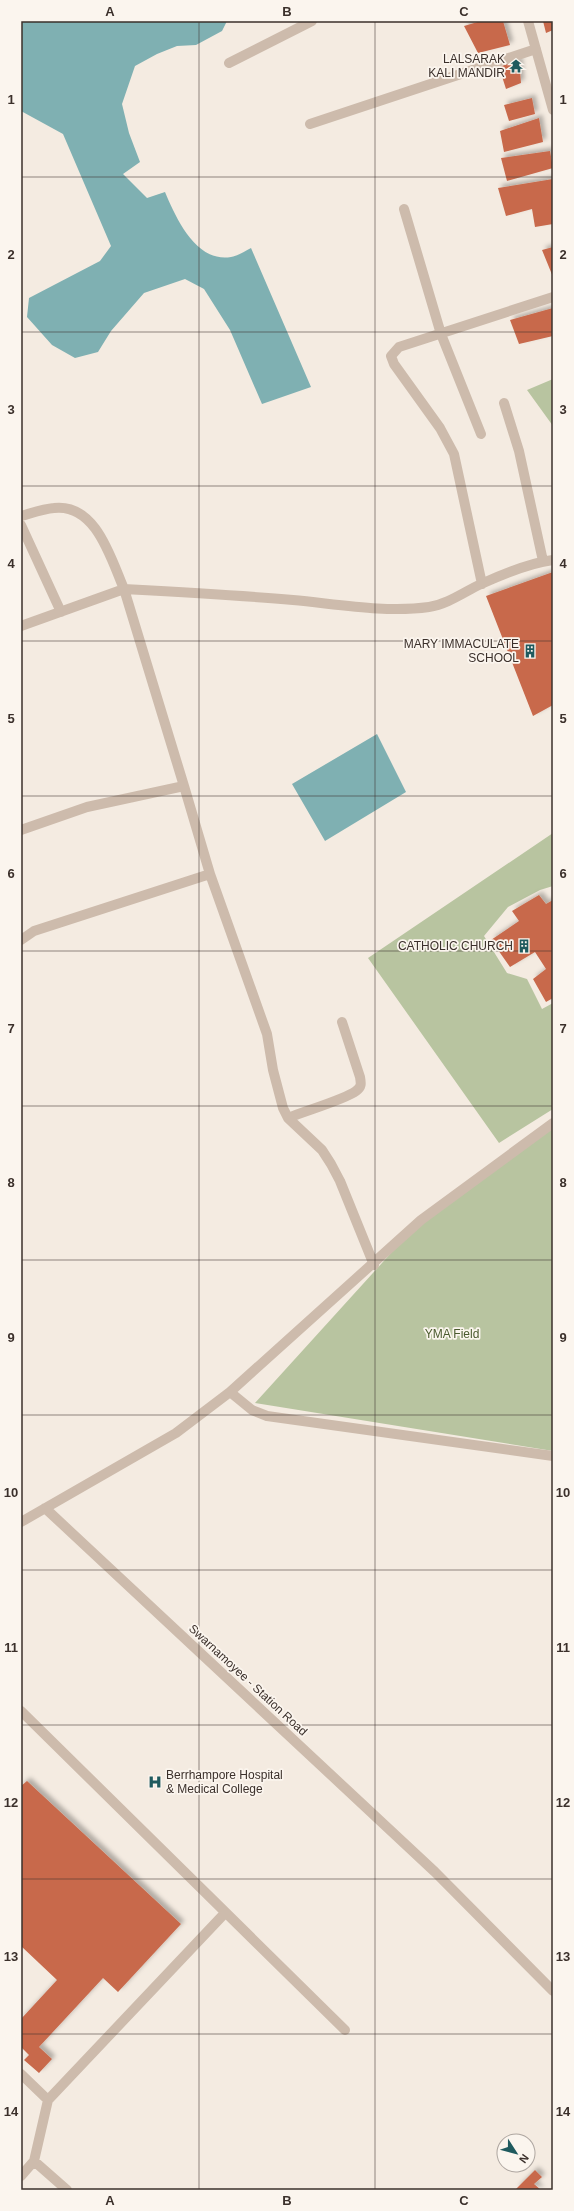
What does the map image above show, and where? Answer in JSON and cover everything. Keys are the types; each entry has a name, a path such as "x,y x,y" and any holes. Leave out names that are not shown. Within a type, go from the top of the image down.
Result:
{"street":[{"path":"229,63 312,21"},
{"path":"528,21 551,93 553,110"},
{"path":"310,124 536,49"},
{"path":"404,209 441,334 481,434"},
{"path":"482,584 454,454 440,428 394,364 390,356 398,347 553,298"},
{"path":"21,626 124,588 271,598 379,608 430,607 451,600 482,584 548,561 519,451 504,403"},
{"path":"21,516 54,508 72,510 81,514 91,522 102,540 124,588 210,874 267,1034 278,1093 288,1118 318,1146 340,1180 374,1265"},
{"path":"21,525 61,612"},
{"path":"21,830 87,807 184,786"},
{"path":"21,940 34,931 210,874"},
{"path":"288,1118 347,1095 360,1088 362,1084 342,1022"},
{"path":"21,1522 176,1433 230,1392 374,1265 421,1220 553,1123"},
{"path":"230,1392 252,1410 268,1416 553,1456"},
{"name":"Swarnamoyee - Station Road","path":"44,1508 434,1872 553,1991"},
{"path":"21,1711 345,2030"},
{"path":"21,2176 34,2161 48,2100 225,1913"},
{"path":"21,2074 48,2100"},
{"path":"34,2161 67,2190"}],"green space":[{"path":"553,379 553,426 527,390"},
{"path":"553,833 553,886 540,890 508,907 484,936 507,973 527,979 542,1009 553,1003 553,1109 499,1143 368,958"},
{"name":"YMA Field","path":"553,1123 553,1451 255,1403 421,1220"}],"water":[{"path":"21,21 227,21 222,31 196,45 177,46 157,54 135,66 122,104 129,133 140,162 123,174 147,198 165,192 181,226 198,246 207,253 219,257 231,257 239,255 251,248 311,387 262,404 230,330 204,289 185,279 144,293 111,331 98,352 75,358 52,345 27,317 29,298 100,261 111,246 63,134 21,111"},
{"path":"377,734 406,792 325,841 292,784"}],"building":[{"path":"481,21 503,21 510,45 478,53 464,26"},
{"path":"543,21 553,21 553,30 546,33"},
{"path":"519,60 521,83 506,89 499,67"},
{"path":"532,98 535,114 509,121 504,105"},
{"path":"539,118 543,142 504,152 500,131"},
{"path":"550,151 553,168 507,181 501,158"},
{"path":"553,179 553,224 535,227 532,209 506,216 498,188"},
{"path":"553,247 553,277 542,250"},
{"path":"553,308 553,336 519,344 510,320"},
{"name":"MARY IMMACULATE SCHOOL","path":"553,572 553,705 533,716 486,596"},
{"name":"CATHOLIC CHURCH","path":"539,895 546,904 553,900 553,998 546,1002 533,979 546,969 535,952 510,967 491,940 519,921 512,911"},
{"path":"27,1781 181,1924 118,1992 103,1978 39,2047 52,2059 39,2073 24,2060 29,2055 21,2047 21,2019 57,1980 21,1946 21,1786"},
{"path":"536,2171 542,2177 534,2184 541,2190 515,2190 532,2173 536,2173"}],"place":[{"name":"LALSARAK KALI MANDIR","path":"516,66"},
{"name":"MARY IMMACULATE SCHOOL","path":"530,651"},
{"name":"CATHOLIC CHURCH","path":"524,946"},
{"name":"Berrhampore Hospital & Medical College","path":"155,1782"}]}
